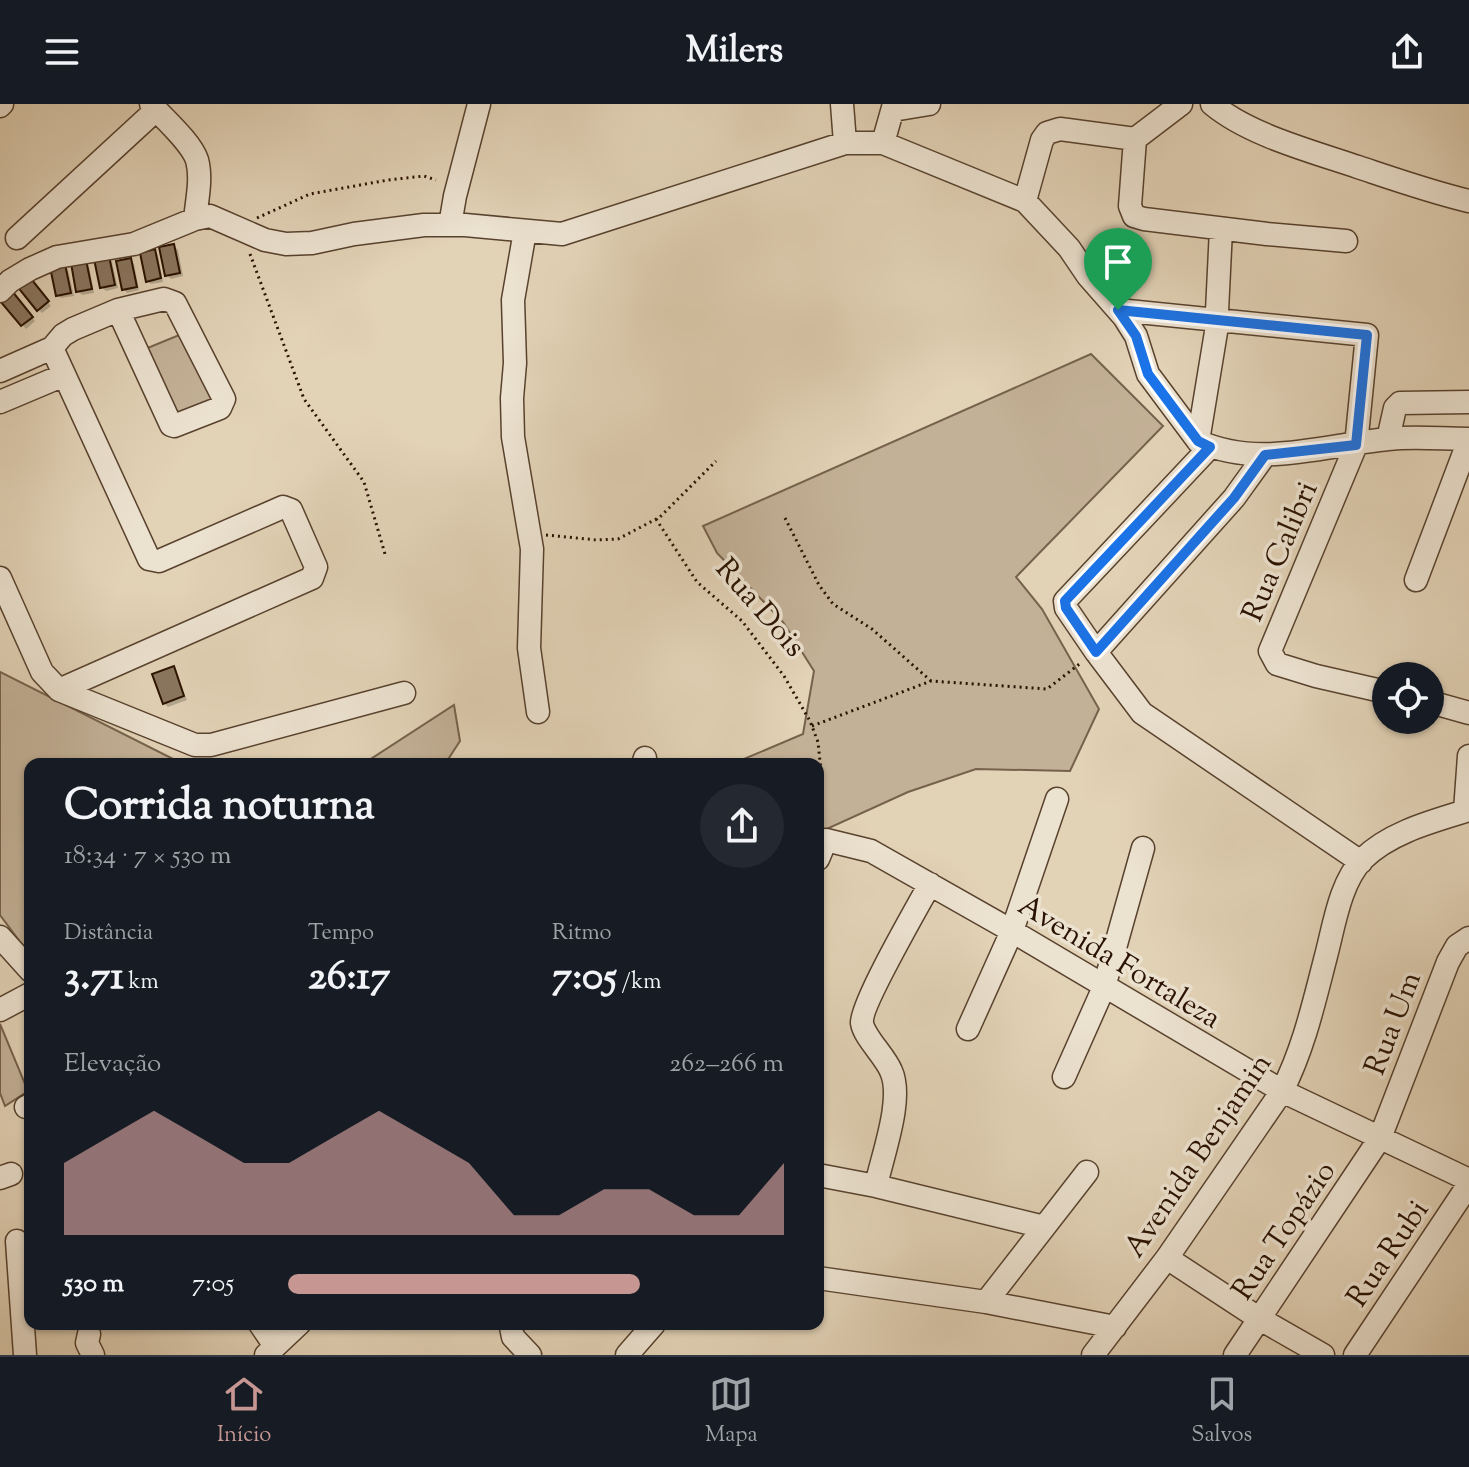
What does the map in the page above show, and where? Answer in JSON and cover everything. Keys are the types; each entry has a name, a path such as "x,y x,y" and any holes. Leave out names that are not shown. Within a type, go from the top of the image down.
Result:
{"street":[{"path":"450,225 479,104"},
{"path":"842,104 845,143"},
{"path":"883,143 894,107 929,104"},
{"path":"1025,201 1042,140 1047,133 1060,129 1135,139 1181,104"},
{"path":"1212,104 1245,126 1319,154 1469,201"},
{"path":"17,238 162,109 198,162 195,219"},
{"path":"1135,139 1130,206 1134,216 1221,229 1346,241"},
{"path":"0,291 30,269 57,257 134,244 210,216 245,224 265,240 286,244 312,243 410,227 450,225 562,234 845,143 883,143 1025,201 1069,248 1088,276 1118,310 1136,336 1148,374 1204,444 1265,455 1388,439 1469,440 1416,580"},
{"path":"1221,229 1217,320 1204,444 1065,601 1066,608 1142,713 1361,862 1411,830 1467,811 1469,756"},
{"path":"525,231 513,300 513,437 530,533 530,667 538,712"},
{"path":"0,371 52,348 73,329 118,310 164,299 175,303 224,399 220,408 171,425 118,310"},
{"path":"1118,310 1367,335 1356,445"},
{"path":"52,348 149,559 159,561 283,507 291,510 316,567 312,578 59,690"},
{"path":"0,402 64,375"},
{"path":"1388,439 1395,408 1400,403 1469,402"},
{"name":"Rua Calibri","path":"1356,445 1270,651 1277,664 1372,689"},
{"path":"1096,652 1234,498 1265,455"},
{"path":"0,578 8,607 42,672 59,690 195,745 211,745 404,693"},
{"path":"1444,706 1469,713"},
{"path":"968,1029 1012,931 1057,799"},
{"path":"1064,1077 1104,987 1143,848"},
{"name":"Avenida Fortaleza","path":"824,850 871,851 1282,1091 1469,1182"},
{"name":"Avenida Benjamin","path":"1093,1355 1167,1258 1282,1091 1306,1030 1341,904 1353,873 1361,862"},
{"path":"876,1186 896,1095 893,1074 865,1030 863,1016 888,961 930,884"},
{"path":"0,937 24,963"},
{"name":"Rua Um","path":"1380,1138 1448,962 1457,946 1469,938"},
{"path":"0,1010 24,997"},
{"name":"Rua Topázio","path":"1235,1355 1380,1138"},
{"path":"986,1302 1087,1172"},
{"path":"824,1176 1044,1227"},
{"name":"Rua Rubi","path":"1355,1355 1469,1182"},
{"path":"16,1241 25,1355"},
{"path":"1167,1258 1260,1319 1323,1355"},
{"path":"824,1279 986,1302 1115,1327"},
{"path":"262,1330 270,1350 292,1330"},
{"path":"512,1330 513,1337 530,1355"},
{"path":"627,1355 649,1330"}],"path":[{"path":"385,554 364,482 304,399 245,224 310,194 424,176 436,180"},
{"path":"530,533 597,540 618,539 656,519 674,505 716,461"},
{"path":"785,518 819,585 833,604 872,629 931,681"},
{"name":"Rua Dois","path":"656,519 697,582 742,621 767,651 812,726 820,758"},
{"path":"812,726 931,681 1047,689 1096,652"}],"shaded area":[{"path":"184,333 217,398 177,414 145,349"},
{"path":"1091,354 1163,426 1016,577 1042,609 1099,709 1070,771 976,769 908,792 824,830 824,758 746,758 803,734 814,671 783,622 717,553 703,526"},
{"path":"0,672 171,758 24,758 24,947 0,915"},
{"path":"454,705 460,741 449,758 372,758"},
{"path":"0,1024 24,1081 24,1094 5,1106 0,1093"}],"building":[{"path":"174,244 180,273 165,276 159,247"},
{"path":"155,249 161,278 146,282 140,253"},
{"path":"109,256 115,285 100,288 94,259"},
{"path":"131,258 137,287 122,290 116,261"},
{"path":"86,260 92,289 76,292 71,263"},
{"path":"65,264 71,293 56,296 50,267"},
{"path":"28,275 49,301 37,311 16,285"},
{"path":"12,291 33,317 21,326 0,301"},
{"path":"174,666 184,696 163,704 152,674"}],"route":[{"path":"1118,310 1367,335 1356,445 1265,455 1234,498 1096,652 1066,608 1065,601 1210,447 1198,441 1148,374 1136,336 1118,310"}]}
